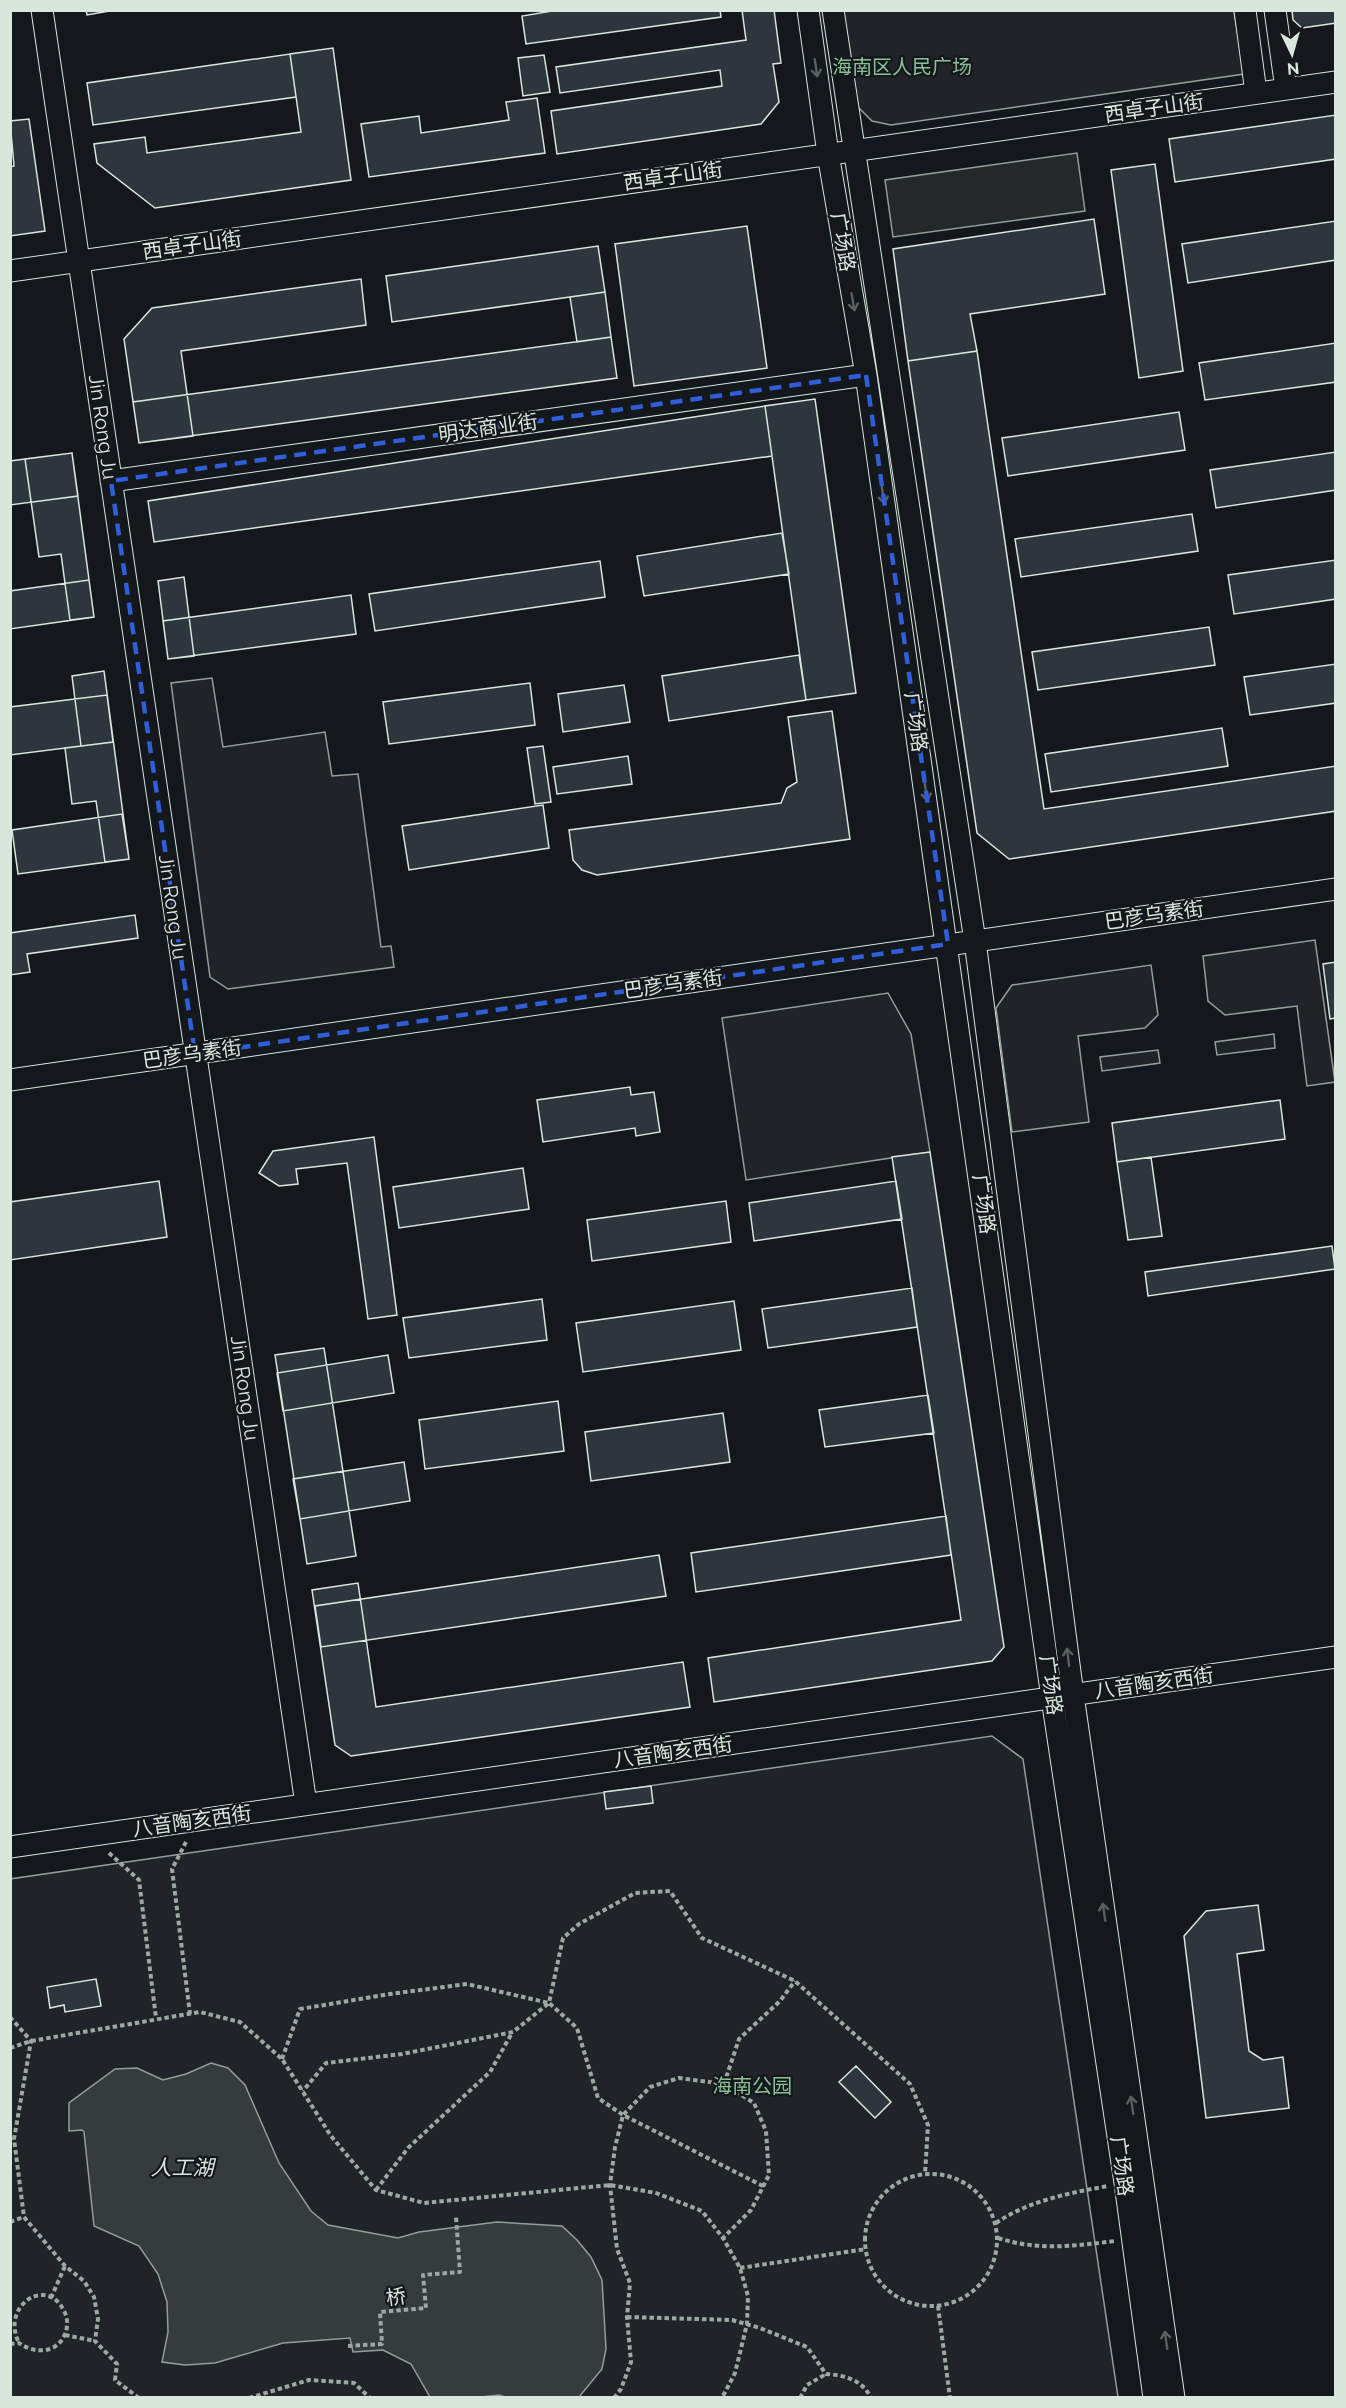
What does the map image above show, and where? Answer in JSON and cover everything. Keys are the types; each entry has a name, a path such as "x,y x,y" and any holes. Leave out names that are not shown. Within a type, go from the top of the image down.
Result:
{"street":[{"name":"Jin Rong Ju","path":"42,10 306,1804"},
{"name":"广场路","path":"808,10 828,154 866,375 947,940 1174,2397"},
{"name":"广场路","path":"832,10 974,936 1063,1696 1154,2397"},
{"path":"1245,10 1257,93"},
{"path":"1275,10 1286,89"},
{"name":"西卓子山街","path":"10,271 1335,82"},
{"name":"明达商业街","path":"111,481 866,375"},
{"name":"巴彦乌素街","path":"10,1070 194,1048 947,940 1335,879"},
{"name":"巴彦乌素街","path":"974,936 1335,889"},
{"name":"巴彦乌素街","path":"10,1080 194,1048"},
{"name":"八音陶亥西街","path":"10,1847 1335,1657"}],"path":[{"path":"190,2014 172,1869 198,1820"},
{"path":"90,1835 139,1880 156,2018"},
{"path":"376,2190 408,2148 490,2072 513,2032 549,2003 562,1938 579,1924 635,1893 670,1891 702,1938 795,1981 910,2084 928,2125 925,2174"},
{"path":"724,2084 739,2039 780,2001 795,1981"},
{"path":"282,2059 300,2009 466,1984 549,2003 577,2028 598,2098 623,2115 763,2186"},
{"path":"10,2048 31,2041 201,2012 240,2022 282,2059 331,2136 376,2190 424,2202 610,2185 656,2193 702,2211 723,2238 740,2268 748,2296 747,2324 735,2373 722,2397"},
{"path":"10,2017 31,2041"},
{"path":"302,2091 326,2063 402,2054 513,2032"},
{"path":"31,2041 14,2139 24,2217 65,2266 84,2281 94,2298 98,2319 95,2341"},
{"path":"614,2397 621,2389 631,2362 627,2317 630,2283 617,2249 610,2185 615,2147 623,2115 650,2087 679,2078 724,2084 754,2103 766,2131 769,2175 751,2210 723,2238"},
{"path":"925,2174 941,2174 969,2186 981,2196 990,2208 996,2223 998,2238 992,2266 976,2289 958,2300 938,2306 923,2306 896,2296 876,2276 866,2249 865,2234 868,2219 875,2205 896,2184 925,2174"},
{"path":"996,2223 1013,2211 1069,2193 1125,2183"},
{"path":"10,2222 24,2217"},
{"name":"桥","path":"348,2346 382,2344 380,2312 426,2308 423,2275 460,2272 456,2217"},
{"path":"998,2238 1020,2246 1070,2247 1133,2239"},
{"path":"740,2268 866,2249"},
{"path":"51,2298 65,2266"},
{"path":"42,2296 51,2298 58,2302 67,2318 65,2335 60,2343 44,2351 35,2351 19,2343 14,2336 11,2319 14,2311 26,2299 42,2296"},
{"path":"938,2306 950,2397"},
{"path":"627,2317 732,2320 747,2324 786,2337 807,2347 826,2374"},
{"path":"65,2335 95,2341 117,2364 115,2380 138,2397"},
{"path":"10,2344 19,2343"},
{"path":"800,2397 807,2385 826,2374 842,2375 856,2382 867,2390 871,2397"},
{"path":"249,2397 309,2380 354,2383 370,2397"}],"highlighted area":[{"path":"866,375 948,944 195,1054 111,481"}],"green space":[{"name":"海南区人民广场","path":"838,11 1234,11 1244,74 891,125 872,121 850,99"},
{"path":"212,678 223,747 325,732 332,776 358,774 381,947 391,946 394,967 228,989 210,977 171,683"},
{"path":"1315,940 1335,1082 1307,1086 1297,1006 1225,1015 1208,1001 1203,956"},
{"path":"1151,965 1158,1015 1145,1028 1078,1036 1089,1122 1012,1132 996,1008 1012,985"},
{"path":"888,993 911,1034 930,1152 746,1180 722,1018"},
{"path":"1274,1034 1275,1048 1217,1055 1215,1042"},
{"path":"1158,1050 1160,1063 1102,1071 1100,1057"},
{"name":"海南公园","path":"992,1736 1023,1759 1118,2397 11,2397 10,1879"}],"shaded area":[{"path":"1077,153 1085,211 893,237 885,180"}],"water":[{"name":"人工湖","path":"211,2063 228,2068 245,2085 279,2163 311,2211 328,2225 398,2238 419,2232 497,2222 562,2226 591,2257 602,2280 606,2349 602,2369 579,2397 508,2398 499,2395 430,2397 411,2364 383,2350 353,2352 350,2338 283,2343 215,2363 185,2365 162,2362 168,2332 167,2302 158,2274 139,2246 94,2226 84,2132 82,2130 69,2131 69,2103 115,2069 137,2068 163,2080 186,2074"}],"building":[{"path":"86,10 109,10 109,11 87,15"},
{"path":"558,10 720,10 721,17 526,44 522,16"},
{"path":"742,10 774,10 781,63 773,64 779,102 761,124 557,154 551,111 722,86 720,70 560,93 556,67 746,40"},
{"path":"1292,10 1336,10 1336,23 1302,28 1293,20"},
{"path":"333,48 351,180 155,208 97,163 94,144 145,137 147,153 301,132 290,54"},
{"path":"290,54 296,97 93,125 87,83"},
{"path":"544,55 550,92 523,96 518,58"},
{"path":"537,98 545,153 369,177 361,124 419,116 421,133 509,120 506,102"},
{"path":"1336,115 1336,159 1175,182 1169,139"},
{"path":"29,119 45,231 10,236 10,167 14,166 10,121"},
{"path":"1155,164 1183,371 1139,378 1111,170"},
{"path":"1094,219 1105,294 970,314 977,351 908,361 893,249"},
{"path":"1336,221 1336,260 1188,283 1182,244"},
{"path":"747,226 767,368 634,386 615,244"},
{"path":"598,246 605,292 392,322 386,276"},
{"path":"361,279 366,325 181,351 193,436 139,443 124,339 152,308"},
{"path":"605,292 611,337 577,342 570,297"},
{"path":"611,337 617,378 139,443 133,402"},
{"path":"1336,343 1336,382 1205,400 1199,363"},
{"path":"977,351 1044,809 1336,766 1336,811 1009,859 977,833 908,361"},
{"path":"815,399 856,693 806,700 765,406"},
{"path":"765,406 772,456 154,542 148,501"},
{"path":"1179,412 1185,450 1008,476 1002,438"},
{"path":"1336,452 1336,490 1216,508 1210,470"},
{"path":"72,453 78,496 10,505 10,461"},
{"path":"72,453 94,617 70,620 61,554 39,557 25,459"},
{"path":"1192,514 1198,551 1021,577 1015,539"},
{"path":"782,533 789,574 644,596 637,556"},
{"path":"1336,560 1336,599 1234,614 1228,575"},
{"path":"600,561 605,597 375,631 369,594"},
{"path":"184,577 194,656 168,659 158,581"},
{"path":"89,580 94,617 10,629 10,591"},
{"path":"351,595 356,634 168,659 163,621"},
{"path":"1209,627 1215,665 1038,690 1032,652"},
{"path":"799,655 806,700 669,721 662,676"},
{"path":"1336,664 1336,703 1250,715 1244,677"},
{"path":"104,671 129,859 105,862 96,801 72,804 65,748 81,746 72,676"},
{"path":"530,683 535,725 389,744 383,702"},
{"path":"624,685 630,722 563,732 558,694"},
{"path":"107,695 113,742 10,755 10,707"},
{"path":"832,711 850,839 597,875 582,870 573,860 569,830 781,803 787,788 797,782 788,717"},
{"path":"1222,728 1228,766 1051,792 1045,754"},
{"path":"543,746 551,802 535,804 527,748"},
{"path":"628,756 632,784 557,794 553,767"},
{"path":"543,805 549,848 409,870 402,826"},
{"path":"122,814 129,859 18,874 12,830"},
{"path":"135,915 138,938 27,954 30,972 10,975 10,933"},
{"path":"1336,962 1336,1018 1330,1019 1323,964"},
{"path":"630,1087 631,1095 654,1092 660,1132 636,1136 635,1128 543,1142 537,1100"},
{"path":"1280,1100 1285,1139 1117,1162 1112,1123"},
{"path":"374,1137 397,1315 368,1319 347,1163 296,1169 298,1184 279,1186 259,1173 273,1151"},
{"path":"930,1152 1004,1647 992,1661 714,1702 708,1658 961,1620 892,1157"},
{"path":"1151,1157 1162,1236 1128,1240 1117,1162"},
{"path":"523,1168 529,1209 399,1228 393,1187"},
{"path":"159,1181 167,1237 10,1260 10,1202"},
{"path":"896,1181 902,1219 754,1241 749,1203"},
{"path":"726,1201 731,1242 592,1261 587,1220"},
{"path":"1332,1246 1335,1269 1148,1296 1145,1272"},
{"path":"912,1288 917,1327 768,1348 762,1309"},
{"path":"542,1299 547,1340 409,1358 403,1318"},
{"path":"734,1301 741,1350 583,1372 576,1323"},
{"path":"324,1348 356,1556 307,1564 275,1355"},
{"path":"388,1355 394,1393 283,1411 277,1373"},
{"path":"928,1395 934,1433 825,1447 819,1410"},
{"path":"558,1401 564,1451 425,1469 419,1420"},
{"path":"723,1413 730,1462 591,1481 585,1432"},
{"path":"404,1462 410,1501 300,1519 293,1479"},
{"path":"946,1516 951,1555 696,1592 691,1553"},
{"path":"659,1555 666,1596 321,1647 315,1606"},
{"path":"358,1583 376,1707 683,1662 690,1707 351,1756 335,1745 312,1590"},
{"path":"651,1786 653,1803 606,1809 604,1792"},
{"path":"1258,1905 1264,1950 1237,1954 1249,2051 1263,2060 1283,2057 1289,2108 1206,2118 1184,1936 1206,1911"},
{"path":"96,1979 101,2006 65,2012 64,2005 50,2008 47,1987"},
{"path":"856,2066 891,2102 875,2118 839,2082"}]}
